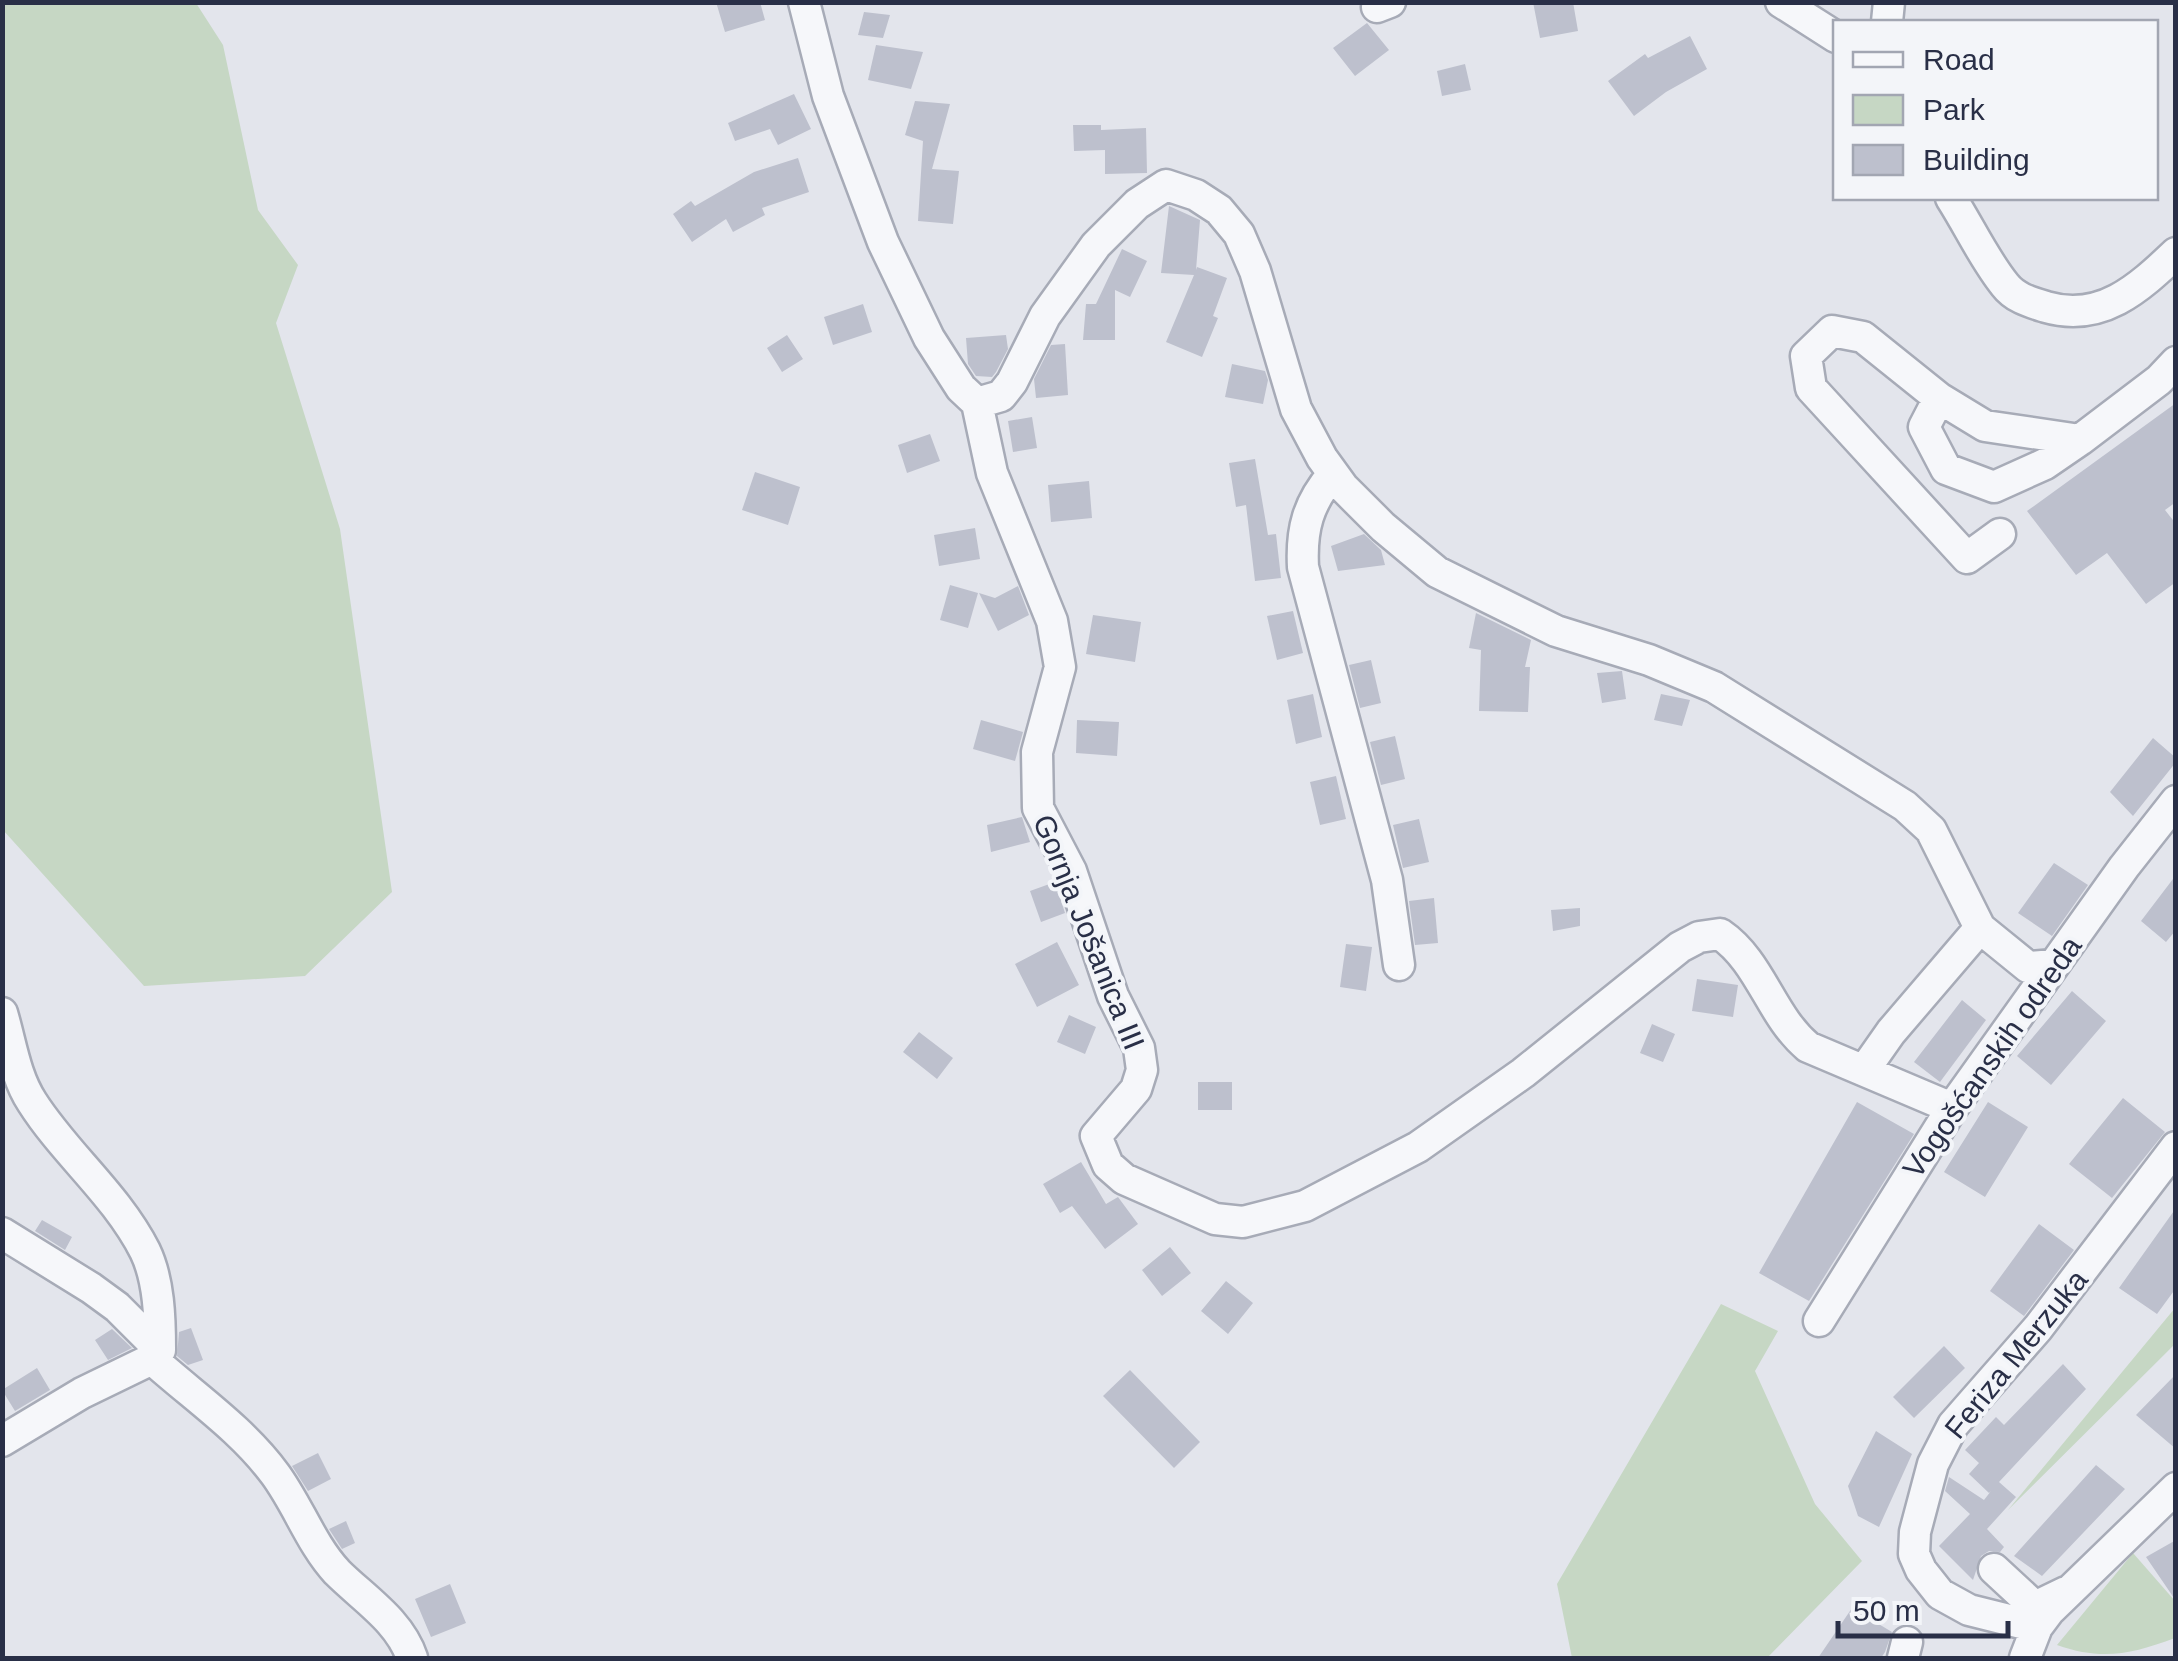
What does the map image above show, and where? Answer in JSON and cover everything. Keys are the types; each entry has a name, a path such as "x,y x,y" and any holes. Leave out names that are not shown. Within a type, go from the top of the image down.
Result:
{"street":[{"name":"Gornja Jošanica III","path":"804,2 828,96 883,242 929,338 961,388 977,403 992,473 1052,620 1060,667 1038,752 1038,808 1071,871 1113,996 1139,1048 1142,1070 1136,1088 1096,1136 1108,1165 1124,1179 1215,1219 1243,1222 1305,1206 1418,1146 1522,1073 1680,946 1699,937 1720,934 1744,954 1793,1035 1808,1047 1952,1108"},
{"path":"1781,2 1833,34"},
{"path":"977,403 1000,396 1012,382 1045,316 1096,246 1137,204 1166,185 1196,194 1220,210 1238,234 1255,271 1296,409 1333,474 1383,527 1437,572 1556,631 1649,660 1714,687 1904,806 1931,830 1980,928 2028,966 2054,965"},
{"path":"1952,200 2006,287 2024,300 2058,310 2089,312 2120,298 2176,253"},
{"path":"2000,534 1966,558 1811,388 1806,356 1832,331 1863,338 1939,398 1985,426 2080,440"},
{"path":"1939,398 1924,426 1946,469 1994,487 2045,464 2080,440 2159,380 2176,362"},
{"path":"1333,474 1308,509 1302,536 1303,567 1387,880 1399,965"},
{"name":"Vogošćanskih odreda","path":"1819,1320 1952,1108 2176,801"},
{"path":"1865,1069 1901,1020 1980,928"},
{"path":"2,1014 22,1082 32,1102 116,1205 146,1253 156,1288 156,1354"},
{"name":"Feriza Merzuka","path":"2038,1626 1968,1610 1940,1594 1922,1570 1914,1554 1915,1532 1933,1464 1953,1425 2038,1328 2176,1147"},
{"path":"2,1234 117,1308 156,1354 274,1472 322,1553 337,1572 386,1616 412,1658"},
{"path":"2,1440 156,1354"},
{"path":"2025,1658 2038,1626 2068,1591 2176,1488"},
{"path":"1994,1569 2034,1607 2068,1591"},
{"path":"2038,1626 2047,1658"}],"green space":[{"path":"2,3 196,3 223,45 258,210 298,265 276,323 340,529 392,892 305,976 144,986 3,830"},
{"path":"1721,1304 1778,1331 1755,1371 1815,1504 1862,1561 1767,1658 1572,1658 1557,1584"},
{"path":"2175,1308 2175,1344 2008,1510"},
{"path":"2133,1553 2175,1601 2175,1638 2117,1654 2088,1653 2057,1645"}],"building":[{"path":"716,2 760,2 765,20 725,32"},
{"path":"1533,2 1573,2 1578,31 1540,38"},
{"path":"864,12 890,15 883,38 858,35"},
{"path":"1367,23 1389,50 1355,76 1333,48"},
{"path":"1690,36 1707,69 1634,116 1608,81 1645,54 1648,58"},
{"path":"876,45 923,52 911,89 868,80"},
{"path":"1465,64 1471,90 1442,96 1437,71"},
{"path":"794,94 811,129 778,145 770,129 735,141 728,123"},
{"path":"915,101 950,104 932,169 959,171 953,224 918,221 923,141 905,135"},
{"path":"1073,125 1101,125 1101,130 1146,128 1147,173 1105,174 1105,150 1074,151"},
{"path":"798,158 809,192 762,208 765,215 733,232 726,219 692,242 673,214 691,201 695,206 754,172"},
{"path":"1169,206 1200,220 1196,270 1197,267 1227,278 1213,316 1218,318 1202,357 1166,342 1194,275 1161,273"},
{"path":"1122,249 1147,261 1130,297 1115,290 1115,340 1083,340 1086,304 1096,304"},
{"path":"863,304 872,332 833,345 824,317"},
{"path":"787,335 803,359 782,372 767,348"},
{"path":"1006,335 1008,349 996,372 992,377 976,376 968,364 966,338"},
{"path":"1065,344 1068,395 1036,398 1034,379 1051,345"},
{"path":"1232,364 1265,371 1268,380 1263,404 1225,397"},
{"path":"2176,403 2176,502 2165,510 2176,524 2176,582 2146,604 2107,553 2076,575 2027,511"},
{"path":"1032,417 1037,448 1013,452 1008,421"},
{"path":"930,434 940,461 907,473 898,445"},
{"path":"1255,459 1268,535 1276,534 1281,578 1255,581 1246,505 1236,507 1229,463"},
{"path":"755,472 800,487 788,525 742,510"},
{"path":"1089,481 1092,518 1051,522 1048,485"},
{"path":"975,528 980,559 939,566 934,535"},
{"path":"1364,534 1381,550 1385,565 1338,571 1331,546"},
{"path":"950,585 978,593 968,628 940,620"},
{"path":"1018,586 1029,615 998,631 979,593 995,598"},
{"path":"1293,611 1303,653 1277,660 1267,616"},
{"path":"1476,613 1531,640 1525,667 1530,667 1528,712 1479,711 1481,650 1469,648"},
{"path":"1093,615 1141,622 1135,662 1086,654"},
{"path":"1371,660 1381,703 1360,708 1349,665"},
{"path":"1622,671 1626,699 1602,703 1597,673"},
{"path":"1313,694 1322,737 1296,744 1287,700"},
{"path":"1661,694 1690,700 1682,726 1654,720"},
{"path":"981,720 1023,732 1015,761 973,749"},
{"path":"1077,720 1119,722 1117,756 1076,753"},
{"path":"1395,736 1405,779 1381,785 1370,742"},
{"path":"2153,738 2176,762 2133,816 2110,792"},
{"path":"1336,776 1346,819 1320,825 1310,782"},
{"path":"1022,817 1030,842 991,852 987,825"},
{"path":"1419,819 1429,862 1403,868 1393,825"},
{"path":"2054,863 2088,885 2052,936 2018,913"},
{"path":"2176,875 2176,930 2166,942 2141,921"},
{"path":"1055,882 1065,913 1041,922 1030,891"},
{"path":"1434,898 1438,943 1415,945 1409,901"},
{"path":"1580,908 1580,926 1553,931 1551,910"},
{"path":"1057,942 1079,985 1037,1007 1015,964"},
{"path":"1346,944 1372,947 1366,991 1340,987"},
{"path":"1697,979 1738,985 1733,1017 1692,1011"},
{"path":"2072,991 2106,1021 2051,1085 2017,1056"},
{"path":"1962,1000 1986,1020 1940,1082 1914,1062"},
{"path":"1069,1015 1096,1027 1085,1054 1057,1042"},
{"path":"1652,1024 1675,1034 1663,1062 1640,1053"},
{"path":"919,1032 953,1058 937,1079 903,1052"},
{"path":"1198,1082 1232,1082 1232,1110 1198,1110"},
{"path":"2123,1098 2165,1132 2112,1198 2069,1164"},
{"path":"1857,1102 1914,1134 1809,1301 1759,1273"},
{"path":"1988,1102 2028,1127 1985,1197 1944,1172"},
{"path":"1081,1162 1106,1204 1118,1197 1138,1224 1105,1249 1072,1206 1060,1213 1043,1184"},
{"path":"2176,1208 2176,1288 2157,1314 2119,1288"},
{"path":"42,1220 72,1237 65,1250 35,1231"},
{"path":"2039,1224 2074,1250 2024,1316 1990,1291"},
{"path":"1170,1247 1191,1273 1162,1296 1142,1270"},
{"path":"1226,1281 1253,1303 1228,1334 1201,1311"},
{"path":"191,1328 203,1360 188,1365 177,1356 179,1332"},
{"path":"112,1329 132,1348 108,1360 95,1340"},
{"path":"1944,1346 1965,1368 1914,1418 1893,1397"},
{"path":"2063,1364 2086,1389 1999,1482 2016,1497 1987,1529 2004,1547 2000,1552 1989,1551 1981,1556 1973,1580 1939,1546 1970,1514 1945,1491 1949,1477 1984,1500 1991,1491 1969,1474 1979,1463 1965,1450 1996,1417 2004,1425"},
{"path":"37,1368 50,1390 15,1411 2,1390"},
{"path":"1130,1370 1200,1442 1174,1468 1103,1396"},
{"path":"2176,1374 2176,1449 2136,1415"},
{"path":"1876,1431 1912,1454 1879,1527 1858,1516 1848,1486"},
{"path":"318,1453 331,1479 308,1491 292,1466"},
{"path":"2096,1465 2125,1489 2042,1576 2014,1556"},
{"path":"346,1521 355,1543 342,1549 329,1529"},
{"path":"2176,1540 2176,1601 2146,1557"},
{"path":"450,1584 466,1623 431,1637 415,1599"},
{"path":"1852,1608 1892,1632 1881,1658 1818,1658"}]}
